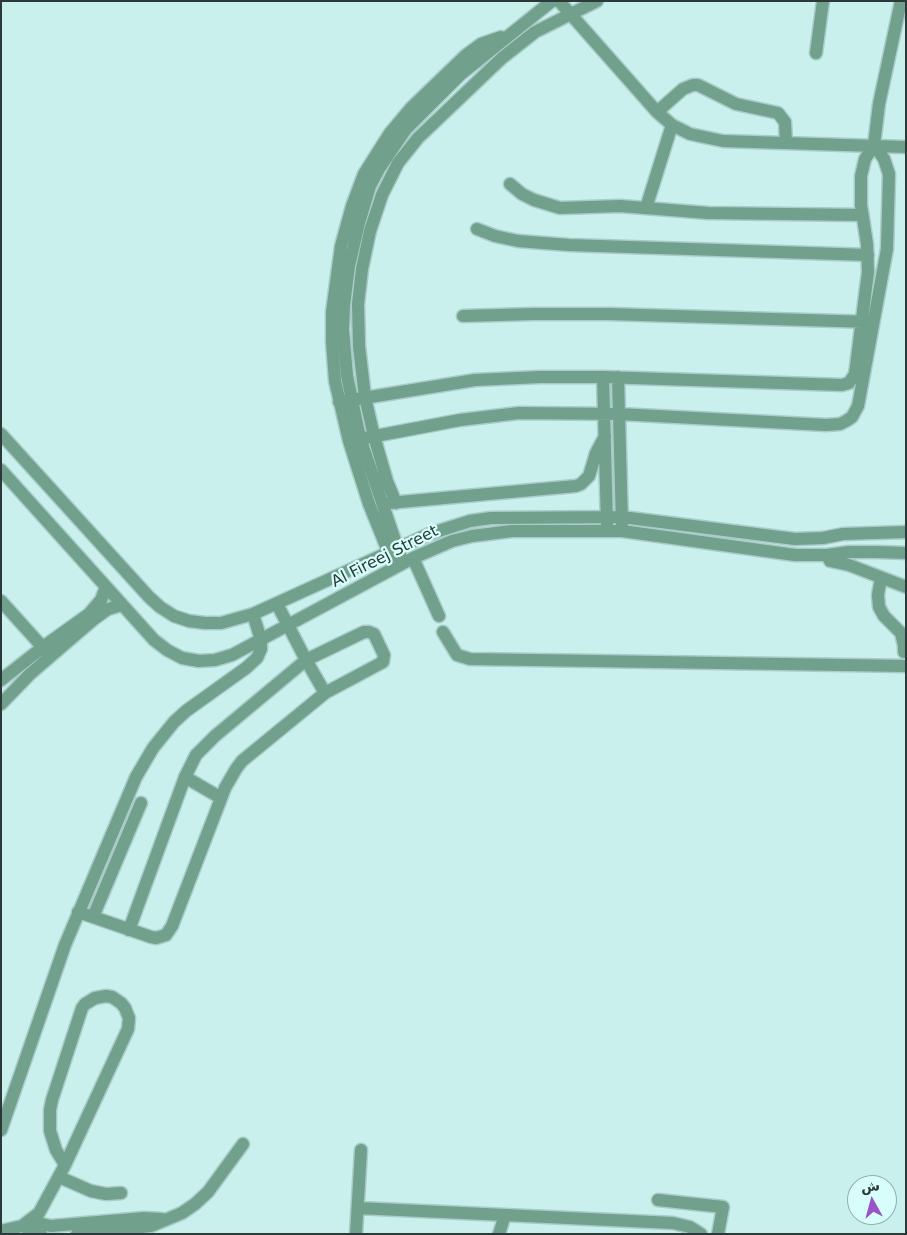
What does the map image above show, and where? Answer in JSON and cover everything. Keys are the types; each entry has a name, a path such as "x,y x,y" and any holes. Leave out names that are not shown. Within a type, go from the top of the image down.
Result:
{"street":[{"path":"439,616 404,563 393,551 375,504 354,439 345,401 343,266 346,226 357,189 371,160 411,108 466,55 481,44 508,36 552,1"},
{"path":"559,1 657,112 672,125 690,134 712,140 906,147"},
{"path":"396,503 387,481 374,436 365,397 359,346 360,287 370,230 382,195 403,157 418,138 502,58 535,32 597,1"},
{"path":"816,53 823,1"},
{"path":"354,439 489,416 550,413 604,413 826,425 840,424 852,417 858,406 868,322 868,255 860,184 862,167 874,145 879,104 901,1"},
{"path":"657,112 683,89 693,85 698,86 736,104 778,113 785,122 786,143"},
{"path":"646,208 672,125"},
{"path":"345,401 476,380 540,377 618,377 846,384 852,380 855,374 887,249 889,190 887,166 874,145"},
{"path":"510,184 522,194 534,200 560,208 620,206 708,213 862,215"},
{"path":"476,229 495,236 518,240 569,245 868,255"},
{"path":"463,316 601,314 868,322"},
{"path":"603,377 607,531"},
{"path":"618,377 622,531"},
{"name":"Al Fireej Street","path":"1,434 148,597 160,608 181,618 204,623 221,622 253,614 430,534 470,521 512,516 622,517 795,539 906,532"},
{"path":"375,504 576,486 589,476 596,453 605,436"},
{"name":"Al Fireej Street","path":"1,470 154,640 182,658 199,661 215,660 232,655 404,563 452,541 479,534 512,531 622,531 794,555 877,552 906,553"},
{"path":"836,536 830,561 848,565 906,587"},
{"path":"794,555 795,539"},
{"path":"881,578 878,595 879,607 884,616 901,633 904,652"},
{"path":"1,704 47,651 89,614 101,600 106,587"},
{"path":"1,601 47,651"},
{"path":"278,604 325,693"},
{"path":"1,680 108,609 122,605"},
{"path":"1,1130 58,964 78,912 136,777 153,748 168,728 186,711 254,662 260,654 261,640 253,614"},
{"path":"78,912 93,918 129,930 156,938 166,935 170,931 230,778 242,761 325,693 383,662 384,655 372,633 364,632 306,660 214,736 196,755 185,777 129,930"},
{"path":"443,632 457,655 470,659 906,666"},
{"path":"185,777 221,798"},
{"path":"93,918 140,803"},
{"path":"1,1231 22,1226 34,1218 43,1207 62,1171 128,1029 128,1013 121,1003 106,996 90,1000 82,1008 52,1100 50,1131 62,1171 91,1192 121,1193"},
{"path":"34,1218 42,1224 51,1226 151,1226 182,1213 202,1199 217,1182 243,1144"},
{"path":"356,1234 361,1150"},
{"path":"658,1200 723,1207 718,1234"},
{"path":"358,1208 673,1223 690,1226 702,1234"},
{"path":"499,1234 505,1215"},
{"path":"77,1234 118,1225"},
{"path":"22,1226 41,1234"}]}
